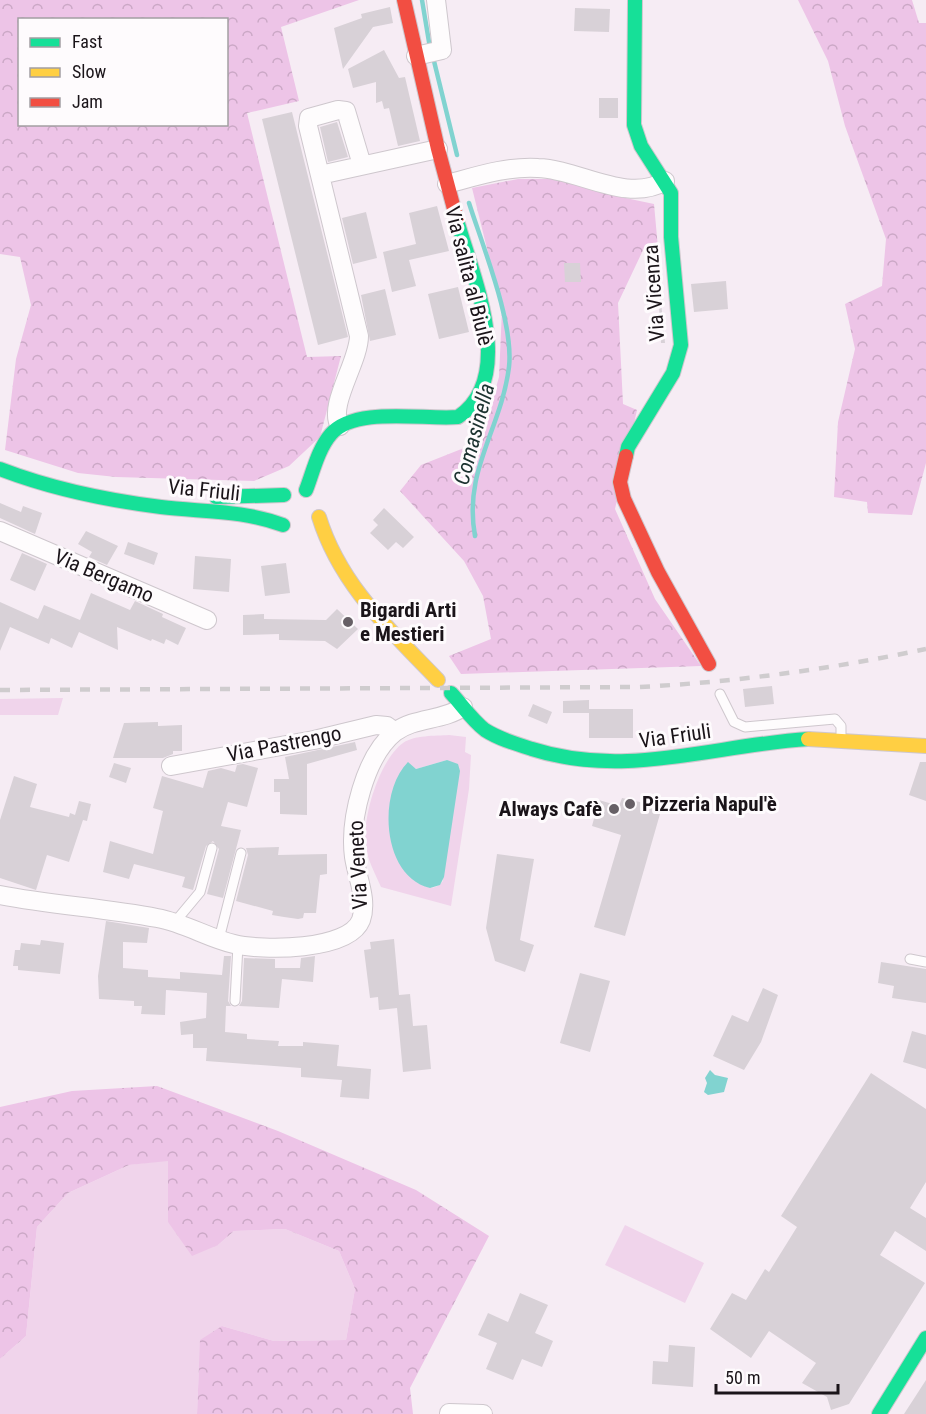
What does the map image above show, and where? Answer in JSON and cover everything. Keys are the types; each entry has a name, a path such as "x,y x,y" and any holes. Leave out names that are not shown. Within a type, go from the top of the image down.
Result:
{"street":[{"name":"Via salita al Biulè","path":"340,426 365,418 458,417 468,411 480,394 488,364 486,327 438,149 426,54 404,0"},
{"path":"426,54 442,48 436,0"},
{"name":"Via Vicenza","path":"635,0 634,125 642,146 671,193 671,237 681,345 673,373 628,447 620,482 624,499 658,572 709,664"},
{"path":"306,490 327,441 340,426 336,411 355,357 359,336 308,122 314,116 327,112 340,109 348,112 362,165"},
{"path":"320,176 438,149"},
{"path":"447,184 498,171 526,167 563,170 625,189 648,188 665,181"},
{"name":"Via Friuli","path":"0,469 66,492 160,507 260,517 283,525"},
{"path":"319,517 315,524 301,531 283,525 277,512 284,495 294,489 306,490 318,501 319,517 330,552 358,594 438,680"},
{"name":"Via Friuli","path":"120,500 284,495"},
{"name":"Via Bergamo","path":"0,531 207,620"},
{"path":"320,558 336,579 358,594"},
{"path":"395,732 406,726 453,713 457,700"},
{"name":"Via Friuli","path":"457,700 482,727 508,741 534,751 582,763 633,764 756,745 841,738 926,746"},
{"name":"Via Pastrengo","path":"171,766 303,742 376,725 387,726 395,732"},
{"name":"Via Veneto","path":"0,895 176,922 238,945 276,948 331,942 347,937 361,919 363,903 353,849 355,815 376,758 395,732"},
{"path":"879,1414 926,1338"},
{"path":"449,1413 483,1414"}],"lane":[{"path":"720,694 734,722 745,727 835,719 841,726 841,738"},
{"path":"176,922 200,892 212,848"},
{"path":"219,939 241,854"},
{"path":"235,1001 238,945"},
{"path":"909,959 926,962"}],"shaded area":[{"path":"63,698 58,715 0,715 0,699"},
{"path":"425,736 466,737 465,752 471,755 469,789 451,906 381,887 368,857 365,841 373,794 386,763 394,751 408,740","holes":["447,760 443,881 432,888 419,883 407,872 392,843 389,826 393,792 408,763 416,769"]},
{"path":"168,1160 168,1222 218,1245 234,1231 285,1229 339,1251 355,1289 346,1340 274,1341 222,1326 199,1366 197,1414 0,1414 0,1359 26,1336 37,1227 68,1193 129,1165"},
{"path":"625,1225 704,1263 685,1303 605,1265"}],"green space":[{"path":"0,0 359,0 281,27 299,101 247,113 307,357 341,356 320,437 289,466 254,481 116,477 78,473 5,450 16,359 31,305 20,257 0,254"},
{"path":"798,0 912,0 919,23 926,23 926,463 912,515 868,513 867,502 834,497 838,422 855,349 845,304 882,286 886,239 845,126 828,61"},
{"path":"518,179 563,179 616,196 654,204 658,248 644,248 618,303 623,404 637,410 615,509 655,599 701,666 461,674 449,656 491,639 483,596 464,561 400,491 421,465 464,448 485,426 499,377 502,309 472,188"},
{"path":"157,1086 278,1131 416,1190 489,1236 410,1388 413,1414 197,1414 200,1340 222,1326 274,1341 346,1340 355,1289 339,1251 285,1229 234,1231 218,1245 192,1256 168,1222 168,1161 129,1165 68,1193 37,1227 26,1336 0,1359 0,1107 72,1091"}],"water":[{"path":"447,760 458,764 460,771 444,877 440,885 430,888 414,881 402,868 389,832 389,813 392,793 398,776 408,762 416,769"},
{"path":"710,1070 715,1075 728,1078 724,1092 708,1095 704,1092 707,1083 705,1078"}],"building":[{"path":"390,7 393,23 373,27 343,69 334,28 362,18 361,14"},
{"path":"575,8 610,9 609,32 574,31"},
{"path":"384,50 399,78 405,77 420,141 398,146 389,108 384,109 382,101 376,103 376,82 353,88 348,69"},
{"path":"599,98 618,98 618,118 599,118"},
{"path":"292,112 348,337 318,345 262,119"},
{"path":"337,122 348,157 328,162 320,127"},
{"path":"437,206 449,251 409,260 416,286 392,292 383,252 416,244 409,213"},
{"path":"366,212 377,258 353,264 342,218"},
{"path":"564,263 580,263 581,282 565,282"},
{"path":"726,281 728,309 694,312 691,284"},
{"path":"458,287 469,332 439,339 428,294"},
{"path":"385,289 396,335 370,341 361,295"},
{"path":"660,291 665,343 661,343 659,306 647,306 646,292"},
{"path":"0,503 21,512 23,506 42,513 35,534 0,518"},
{"path":"384,508 414,537 403,548 396,542 388,550 370,533 378,525 373,520"},
{"path":"86,531 118,546 107,565 89,557 92,552 78,544"},
{"path":"128,542 158,553 154,565 124,554"},
{"path":"22,553 47,564 35,591 10,580"},
{"path":"195,556 231,559 229,592 193,589"},
{"path":"286,563 290,593 265,596 261,566"},
{"path":"91,593 130,610 135,601 163,614 162,617 186,628 178,645 166,639 164,644 152,639 151,641 117,627 118,650 79,632 72,648 51,638 49,644 10,627 0,651 0,602 38,619 44,605 80,620"},
{"path":"337,609 358,629 337,649 325,641 279,640 279,634 243,635 243,615 264,614 264,619 326,620"},
{"path":"772,686 774,704 745,707 743,689"},
{"path":"589,700 589,713 563,713 563,701"},
{"path":"533,704 552,712 547,724 528,716"},
{"path":"589,709 633,709 633,738 589,738"},
{"path":"158,722 158,726 182,725 182,751 173,751 173,754 163,758 113,758 124,723"},
{"path":"355,742 357,750 307,764 307,815 280,814 280,792 274,792 274,779 289,779 285,757"},
{"path":"920,762 926,762 926,801 909,795"},
{"path":"114,763 131,768 126,783 109,777"},
{"path":"243,764 258,768 247,807 228,802 221,826 241,830 223,898 207,894 219,849 213,841 206,846 193,890 182,887 185,877 134,864 129,879 103,872 110,841 153,854 163,811 153,808 162,776 203,788 208,771 221,768 235,772 237,765"},
{"path":"14,776 37,784 30,807 69,817 70,813 75,815 79,801 91,804 87,821 83,820 69,862 47,855 36,890 0,878 0,820"},
{"path":"622,798 662,807 625,936 594,927 621,835 592,826 599,800 619,806"},
{"path":"279,847 278,855 327,854 327,874 320,875 316,913 304,913 303,918 298,919 284,917 272,915 273,911 236,901 248,855 246,848"},
{"path":"497,854 534,859 520,940 534,945 525,972 495,961 486,928"},
{"path":"106,921 149,928 147,943 123,942 123,968 148,970 148,977 180,979 180,972 222,975 224,956 231,956 228,1001 231,1006 226,1006 225,1032 247,1034 247,1039 279,1041 278,1046 303,1046 303,1042 339,1045 337,1066 371,1069 369,1099 340,1097 342,1080 301,1077 301,1068 206,1061 207,1048 193,1048 193,1034 181,1035 180,1022 206,1018 207,993 166,990 165,1015 141,1014 142,1006 134,1006 134,1001 99,999 98,976"},
{"path":"394,939 399,995 410,994 413,1026 427,1025 431,1069 403,1072 397,1008 379,1010 378,997 370,998 364,950 371,949 370,942"},
{"path":"41,940 64,943 60,974 18,970 18,966 13,966 15,950 20,950 21,943 40,945"},
{"path":"315,956 313,982 282,979 279,1008 239,1006 242,1001 244,958 275,959 275,968 300,968 301,958"},
{"path":"881,962 926,969 926,1003 892,998 894,986 878,983"},
{"path":"580,973 610,981 590,1052 560,1043"},
{"path":"763,988 778,995 761,1042 744,1070 713,1056 732,1015 748,1022"},
{"path":"912,1031 926,1035 926,1069 903,1062"},
{"path":"871,1073 926,1109 926,1182 910,1208 926,1218 926,1251 895,1231 880,1255 925,1283 849,1404 831,1410 827,1397 802,1383 816,1363 769,1331 751,1358 710,1329 732,1293 746,1300 765,1269 769,1272 797,1227 781,1216"},
{"path":"520,1293 548,1305 535,1333 553,1341 542,1367 522,1359 513,1380 486,1369 497,1343 478,1335 488,1313 508,1322"},
{"path":"669,1345 695,1347 693,1387 652,1384 653,1361 668,1362"},
{"path":"926,1380 926,1414 904,1414"}],"waterway":[{"name":"Comasinella","path":"422,0 430,48"},
{"name":"Comasinella","path":"433,57 457,155"},
{"name":"Comasinella","path":"469,203 496,285 507,329 509,349 505,390 484,450 474,491 475,536"}],"railway":[{"path":"0,690 639,687 783,674 926,649"}],"traffic: fast":[{"path":"626,456 628,447 673,373 681,345 671,237 671,193 641,146 634,125 635,0"},
{"path":"306,490 323,447 331,434 342,425 373,417 458,417 476,399 485,377 488,352 486,324 457,220"},
{"path":"0,469 59,488 99,497 161,507 238,514 283,525"},
{"path":"216,497 284,495"},
{"path":"451,693 476,722 490,733 532,749 567,757 601,761 635,761 808,739"},
{"path":"879,1414 926,1338"}],"traffic: slow":[{"path":"319,517 328,541 353,585 368,605 438,680"},
{"path":"808,739 926,746"}],"traffic: jam":[{"path":"404,0 438,149 457,220"},
{"path":"626,456 620,482 624,499 658,572 709,664"}],"place":[{"name":"Bigardi Arti e Mestieri","path":"348,622"},
{"name":"Pizzeria Napul'è","path":"630,804"},
{"name":"Always Cafè","path":"614,809"}]}
